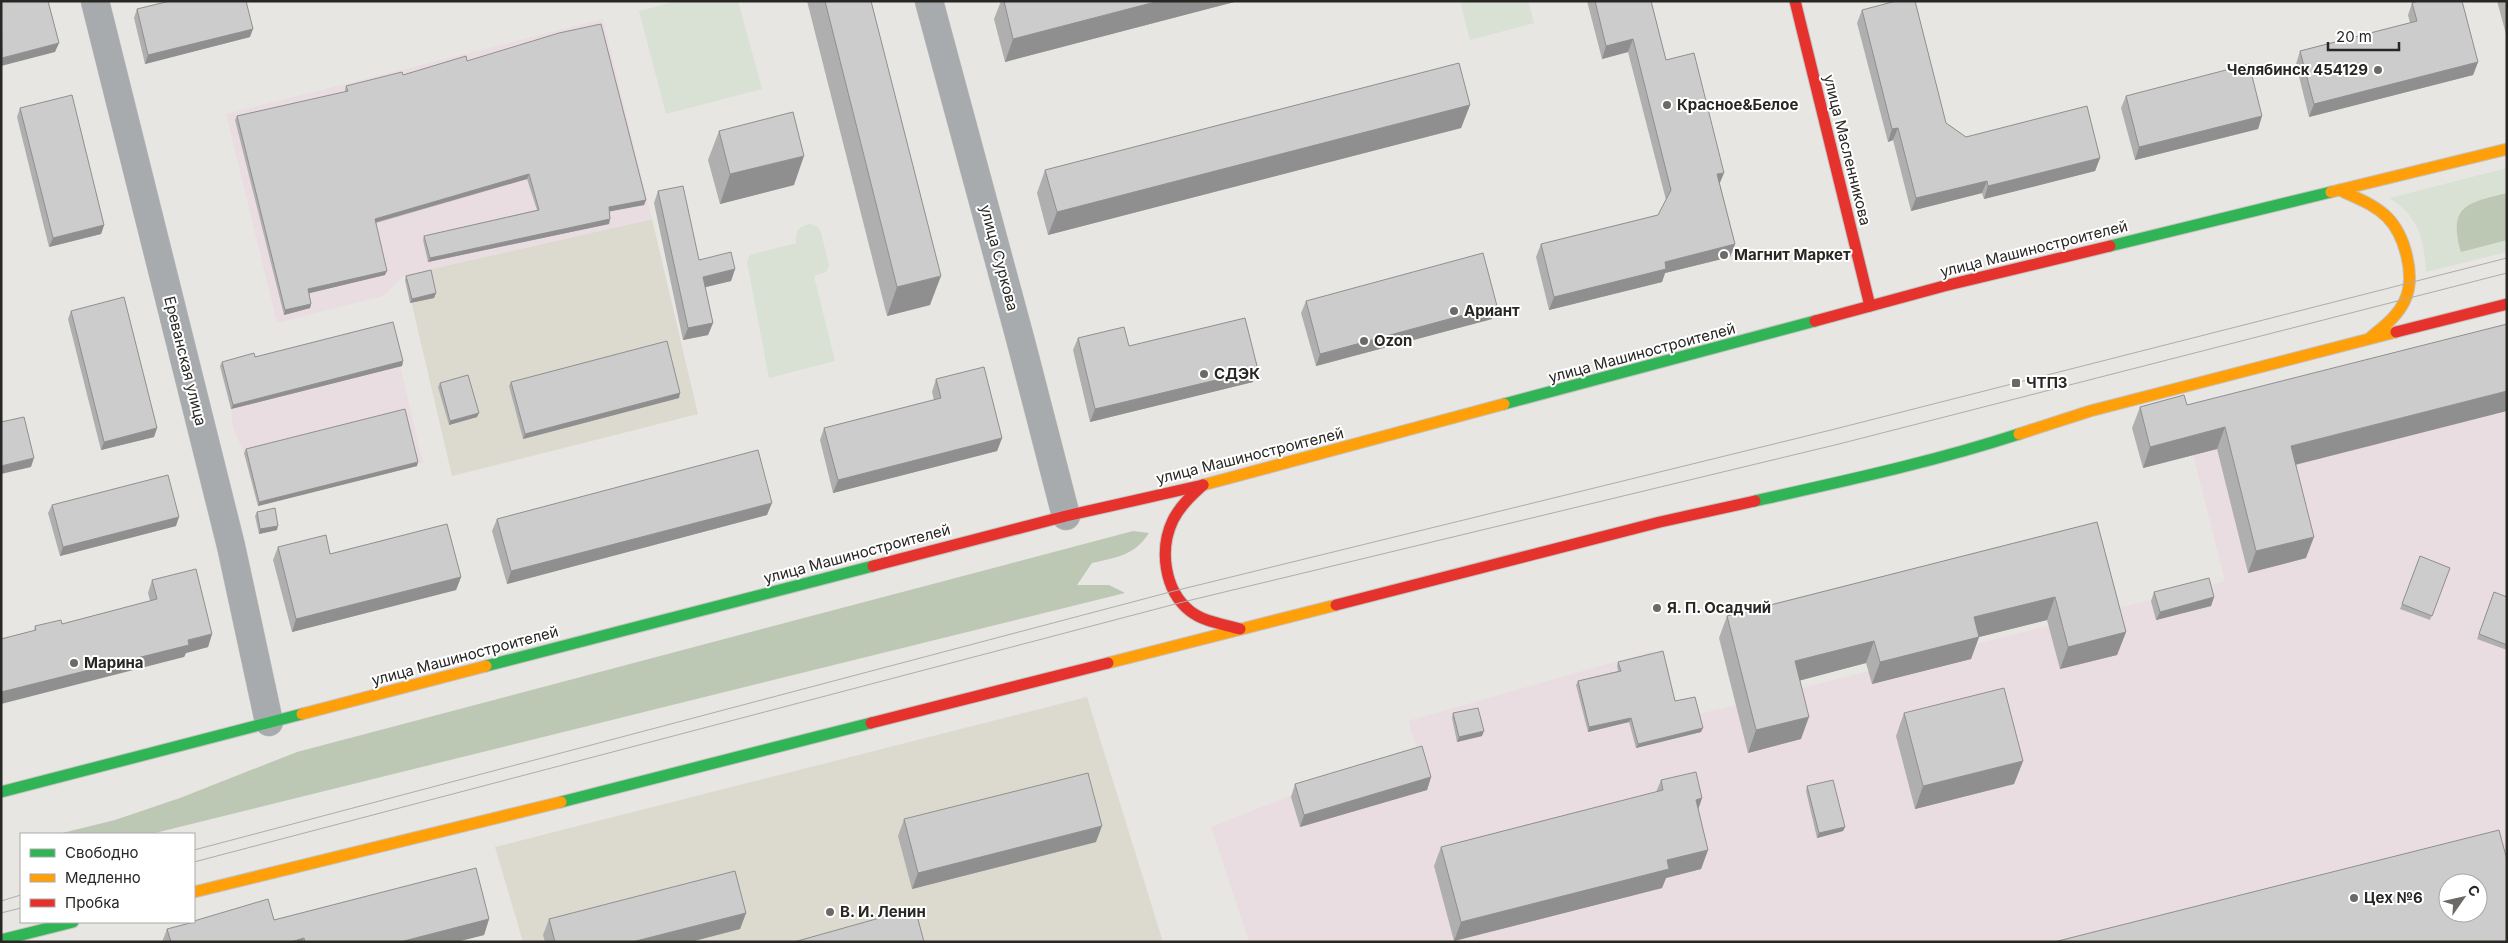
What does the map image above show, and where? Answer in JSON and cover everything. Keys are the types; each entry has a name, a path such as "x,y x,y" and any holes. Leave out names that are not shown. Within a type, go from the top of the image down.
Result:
{"main road":[{"name":"улица Масленникова","path":"1794,1 1870,306"},
{"name":"улица Машиностроителей","path":"1,792 1066,516 1203,485 1870,306 2507,149"},
{"path":"2340,190 2373,207 2392,222 2401,239 2408,264 2406,299 2392,320 2370,338"},
{"path":"195,892 476,824 1660,522 1848,480 1972,448 2090,411 2507,304"},
{"path":"1203,485 1183,504 1170,526 1164,550 1167,572 1174,591 1201,618 1241,629"},
{"path":"1,940 70,923"}],"street":[{"name":"Ереванская улица","path":"95,1 230,546 269,722"},
{"name":"улица Суркова","path":"929,1 1066,516"}],"shaded area":[{"path":"603,19 652,219 405,275 383,296 277,323 226,114"},
{"path":"652,219 698,414 452,476 405,275"},
{"path":"391,327 423,463 258,506 244,453 233,428 231,409 254,361"},
{"path":"2507,330 2507,942 1249,942 1211,827 1292,795 1420,758 1408,721 1653,651 1656,725 2225,581 2182,411"},
{"path":"1087,697 1163,942 523,942 495,847"}],"green space":[{"path":"677,1 738,1 762,89 666,114 639,11"},
{"path":"1460,1 1528,1 1534,23 1470,40"},
{"path":"2507,168 2507,252 2426,272 2424,249 2414,221 2408,213 2390,198"},
{"path":"2507,193 2507,240 2461,252 2457,224 2459,215 2471,204"},
{"path":"810,224 818,227 821,232 829,266 826,272 814,276 835,361 769,378 747,262 750,255 796,243 798,230"},
{"path":"1133,531 1149,533 1131,551 1117,557 1092,563 1077,585 1109,585 1125,593 155,833 62,833 115,820 180,798 297,752"}],"building":[{"path":"1,1 48,1 59,43 2,58"},
{"path":"170,1 246,1 253,29 148,55 137,9"},
{"path":"825,1 871,1 941,276 897,287"},
{"path":"1004,1 1159,1 1013,39"},
{"path":"1595,1 1651,1 1666,60 1694,53 1724,173 1717,174 1735,244 1665,262 1666,269 1554,297 1541,244 1658,215 1671,190 1633,39 1606,46"},
{"path":"1896,1 1915,1 1946,123 1966,137 2087,106 2100,158 1988,186 1987,181 1916,198 1898,128 1892,129 1862,10"},
{"path":"2418,1 2462,1 2478,62 2314,104 2300,51 2417,21 2412,3"},
{"path":"601,24 646,200 609,207 610,219 430,258 424,236 539,210 529,174 375,219 387,271 308,289 311,304 285,310 237,116 348,91 346,86 402,72 403,75 466,56 467,61 559,33"},
{"path":"1459,63 1470,105 1057,212 1045,170"},
{"path":"2249,64 2262,116 2139,147 2126,96"},
{"path":"72,95 104,225 53,238 20,108"},
{"path":"793,112 804,156 730,174 719,131"},
{"path":"683,186 699,260 731,252 735,269 703,277 713,323 688,328 658,191"},
{"path":"1483,253 1497,306 1320,354 1306,301"},
{"path":"431,270 436,293 412,299 406,276"},
{"path":"124,297 157,428 104,442 71,311"},
{"path":"1245,318 1258,370 1095,409 1078,338 1124,327 1129,346"},
{"path":"393,322 403,361 233,405 222,362 254,353 255,357"},
{"path":"2507,324 2507,391 2291,446 2314,537 2256,551 2225,427 2150,447 2140,407 2184,395 2187,405"},
{"path":"667,341 680,393 525,434 511,382"},
{"path":"984,367 1002,438 838,480 824,428 941,398 936,379"},
{"path":"468,375 479,413 450,421 440,383"},
{"path":"405,409 418,462 259,502 246,449"},
{"path":"24,417 34,458 1,466 1,422"},
{"path":"758,450 772,503 511,571 497,519"},
{"path":"168,475 179,517 63,547 52,505"},
{"path":"275,508 278,526 260,529 257,512"},
{"path":"2097,522 2126,632 2068,647 2055,597 1974,617 1979,637 1880,662 1874,641 1795,661 1809,717 1756,730 1727,616"},
{"path":"447,524 461,577 296,619 278,547 326,535 330,554"},
{"path":"2420,556 2450,568 2432,616 2402,604"},
{"path":"196,569 212,634 188,640 189,645 1,692 1,639 36,630 35,626 61,620 62,624 157,599 152,580"},
{"path":"2209,578 2214,597 2160,612 2154,592"},
{"path":"2494,592 2507,597 2507,645 2479,634"},
{"path":"1663,651 1675,701 1695,697 1703,728 1638,744 1631,718 1589,727 1578,681 1621,671 1618,662"},
{"path":"2004,688 2023,761 1923,786 1904,713"},
{"path":"1478,708 1484,731 1459,737 1453,713"},
{"path":"1422,746 1431,777 1304,815 1295,784"},
{"path":"1696,772 1702,798 1696,800 1708,850 1667,860 1669,869 1461,922 1441,847 1663,790 1661,780"},
{"path":"1088,773 1102,826 918,873 904,819"},
{"path":"1833,780 1845,827 1819,833 1807,786"},
{"name":"Цех №6","path":"2499,830 2507,860 2507,942 2054,942"},
{"path":"476,868 489,919 400,942 305,942 304,938 291,942 171,942 167,929 195,923 195,921 268,899 274,920"},
{"path":"735,871 746,913 632,942 555,942 549,919"},
{"path":"915,908 924,942 794,942"}],"tram line":[{"path":"195,850 1174,591 1835,429 2507,258"},
{"path":"195,862 1183,602 1839,444 2507,273"},
{"path":"1,901 20,895"},
{"path":"1,913 20,908"}],"traffic: fast":[{"path":"2110,246 2331,192"},
{"path":"1504,404 1815,321"},
{"path":"1755,501 1921,462 2019,434"},
{"path":"486,666 873,566"},
{"path":"1,792 302,714"},
{"path":"561,802 871,723"},
{"path":"1,940 69,923"}],"traffic: slow":[{"path":"2331,192 2507,149"},
{"path":"2340,190 2382,212 2399,234 2407,256 2409,279 2405,300 2394,316 2371,337"},
{"path":"2019,434 2090,411 2396,332"},
{"path":"1203,485 1504,404"},
{"path":"1108,663 1336,605"},
{"path":"302,714 486,666"},
{"path":"195,892 561,802"}],"traffic: jam":[{"path":"1795,1 1870,306"},
{"path":"1815,321 1944,286 2110,246"},
{"path":"2396,332 2507,304"},
{"path":"1203,485 1179,510 1173,520 1166,544 1166,568 1174,592 1190,611 1207,620 1240,629"},
{"path":"873,566 1066,516 1203,485"},
{"path":"1336,605 1660,522 1755,501"},
{"path":"871,723 1108,663"}],"place":[{"name":"Челябинск 454129","path":"2378,70"},
{"name":"Красное&Белое","path":"1667,105"},
{"name":"Магнит Маркет","path":"1724,255"},
{"name":"Ариант","path":"1454,311"},
{"name":"Ozon","path":"1364,341"},
{"name":"СДЭК","path":"1204,374"},
{"name":"ЧТПЗ","path":"2016,383"},
{"name":"Я. П. Осадчий","path":"1657,608"},
{"name":"Марина","path":"74,663"},
{"name":"Цех №6","path":"2354,898"},
{"name":"В. И. Ленин","path":"830,912"}]}
